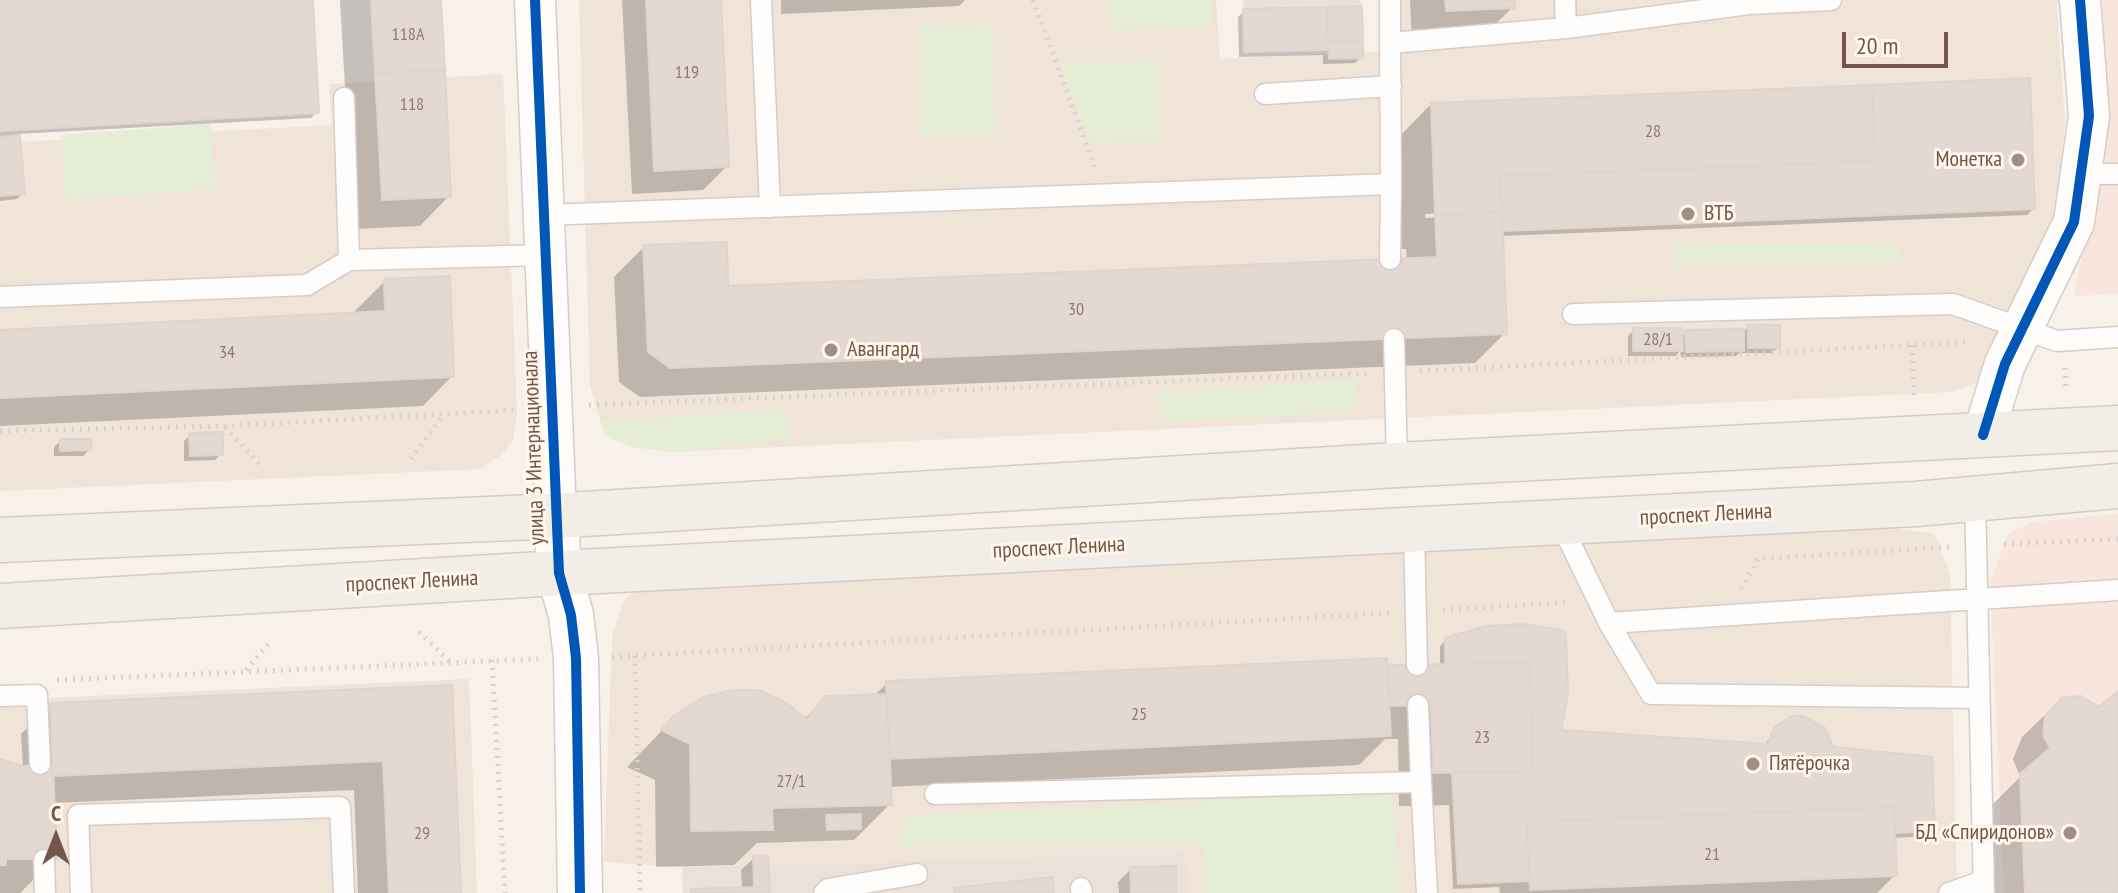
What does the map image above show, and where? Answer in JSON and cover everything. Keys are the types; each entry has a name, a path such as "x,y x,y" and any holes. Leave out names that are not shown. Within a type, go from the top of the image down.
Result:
{"main road":[{"path":"0,540 556,515 1397,465 2118,428"},
{"path":"1975,498 1983,435"},
{"name":"проспект Ленина","path":"0,606 559,573 1560,522 1975,498 2118,486"}],"street":[{"name":"улица 3 Интернационала","path":"535,0 559,573 571,615 576,658 580,893"},
{"path":"1983,435 2005,364 2099,174 2089,116 2080,0"}],"lane":[{"path":"761,0 770,207"},
{"path":"1390,0 1390,259"},
{"path":"1565,0 1566,28"},
{"path":"1390,43 1566,28 1748,2 1831,0"},
{"path":"1265,94 1391,86"},
{"path":"344,98 349,260"},
{"path":"544,215 1391,184"},
{"path":"0,297 307,285 349,260 546,255"},
{"path":"1573,314 1953,304 2020,334 2057,341 2118,337"},
{"path":"1394,339 1397,465"},
{"path":"1949,893 1984,887 1975,498"},
{"path":"1560,522 1609,623 1651,694 1979,698"},
{"path":"1414,529 1417,665"},
{"path":"1609,623 2118,590"},
{"path":"0,696 37,695 40,764"},
{"path":"1418,705 1427,893"},
{"path":"935,794 1421,782"},
{"path":"81,893 78,815 340,807 344,893"},
{"path":"44,860 45,893"},
{"path":"824,893 828,889 917,874"}],"path":[{"path":"1033,0 1105,195"},
{"path":"0,431 442,417 552,406 1394,372 2020,334 2065,368 2079,367"},
{"path":"411,459 442,417"},
{"path":"225,426 262,467"},
{"path":"1736,598 1758,559 2118,539"},
{"path":"46,681 635,656 1597,600"},
{"path":"419,632 450,662"},
{"path":"245,671 272,640"},
{"path":"635,656 640,893"},
{"path":"492,660 505,893"}],"shaded area":[{"path":"579,0 1216,0 1220,59 1384,51 1386,0 2056,0 2065,121 2054,227 2023,307 1977,383 1950,392 673,452 633,447 612,439 603,430 590,385"},
{"path":"1243,0 1360,0 1362,6 1327,7 1328,50 1244,52"},
{"path":"2056,0 2118,0 2118,294 2074,296 2100,164 2093,2 2056,4"},
{"path":"503,74 517,411 513,441 500,456 480,469 0,491 0,143 332,125 329,84"},
{"path":"2118,514 2118,893 2004,893 1990,583 2008,534 2032,522"},
{"path":"1872,525 1934,534 1950,574 1957,893 1186,893 1184,853 682,867 604,862 612,637 623,601 641,585"},
{"path":"469,679 477,893 0,893 0,700"},
{"path":"1185,853 1188,893 683,893 682,867"}],"green space":[{"path":"1109,0 1212,0 1213,27 1110,31"},
{"path":"993,25 994,136 921,138 919,26"},
{"path":"1159,62 1163,142 1090,143 1060,63"},
{"path":"210,124 216,189 66,200 61,135"},
{"path":"1900,243 1900,263 1675,266 1675,245"},
{"path":"1358,380 1353,412 1162,421 1155,392"},
{"path":"784,409 792,439 673,452 633,447 612,439 603,430 602,422"},
{"path":"1391,792 1402,893 1206,893 1204,846 897,845 907,816"}],"building":[{"path":"0,0 313,0 319,113 0,131"},
{"path":"371,0 441,0 445,70 375,73"},
{"path":"646,0 721,0 729,167 654,171"},
{"path":"1445,0 1514,0 1515,8 1446,11"},
{"path":"1362,6 1363,40 1328,41 1327,7"},
{"path":"1327,7 1328,50 1244,52 1243,9"},
{"path":"1363,40 1363,58 1329,59 1328,41"},
{"path":"445,70 451,197 382,200 375,73"},
{"path":"2030,78 2035,209 1503,231 1500,176 1875,161 1872,85"},
{"path":"1872,85 1875,161 1500,176 1502,212 1435,215 1431,103"},
{"path":"20,135 25,194 0,196 0,137"},
{"path":"1502,212 1507,334 670,368 648,352 643,245 727,242 728,286 1437,257 1435,215"},
{"path":"450,276 454,377 0,398 0,330 385,311 384,279"},
{"path":"1748,325 1780,325 1780,348 1748,348"},
{"path":"1633,328 1682,328 1683,351 1633,351"},
{"path":"1744,329 1744,351 1686,352 1685,330"},
{"path":"223,432 223,455 190,456 189,433"},
{"path":"60,439 91,439 91,450 60,451"},
{"path":"1523,624 1562,630 1566,634 1568,695 1561,730 1768,744 1774,727 1792,716 1803,716 1825,728 1833,747 1932,757 1935,831 1895,833 1894,807 1527,822 1529,881 1458,884 1452,772 1532,771 1530,663 1445,664 1445,638 1486,626"},
{"path":"1387,658 1391,736 889,759 886,681"},
{"path":"1530,663 1532,771 1433,773 1431,705 1390,706 1389,665"},
{"path":"452,685 461,893 389,893 383,761 53,776 50,703"},
{"path":"734,690 758,690 783,701 807,719 825,696 887,694 892,805 772,808 773,830 691,831 690,744 661,730 674,716 703,697"},
{"name":"БД «Спиридонов»","path":"2118,691 2118,893 2025,893 2020,774 2050,748 2043,735 2045,716 2062,698 2081,696 2099,707"},
{"path":"0,759 22,766 53,765 57,859 6,859 6,865 0,865"},
{"path":"1894,807 1897,876 1530,890 1527,822"},
{"path":"861,814 861,829 827,830 826,815"},
{"path":"768,855 770,893 691,893 691,889 754,887 753,856"},
{"path":"1176,866 1176,893 1131,893 1130,867"},
{"path":"1053,877 1054,893 954,893 954,888"}],"cycle path":[{"path":"535,0 559,573 571,615 576,658 580,893"},
{"path":"1983,435 2005,364 2074,222 2089,116 2080,0"}],"place":[{"name":"Монетка","path":"2018,160"},
{"name":"ВТБ","path":"1688,214"},
{"name":"Авангард","path":"831,350"},
{"name":"Пятёрочка","path":"1753,764"},
{"name":"БД «Спиридонов»","path":"2070,833"}]}
